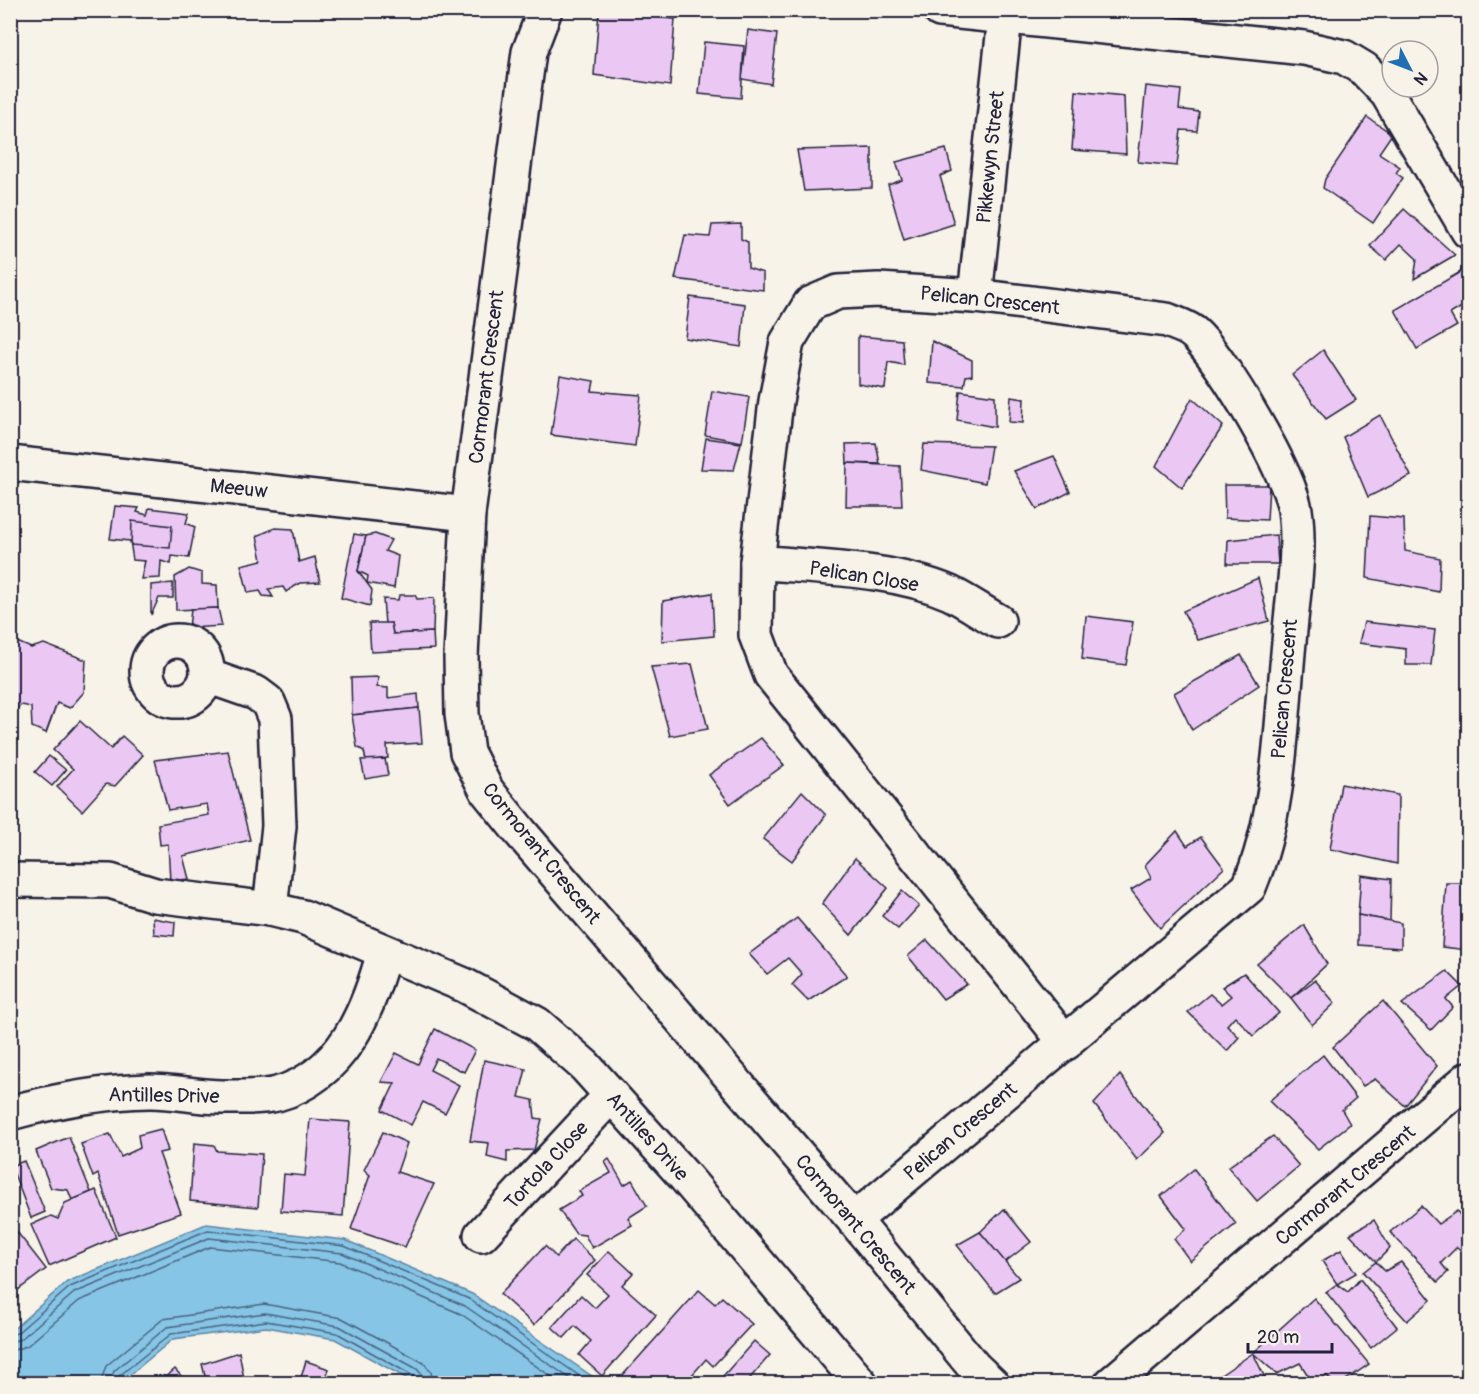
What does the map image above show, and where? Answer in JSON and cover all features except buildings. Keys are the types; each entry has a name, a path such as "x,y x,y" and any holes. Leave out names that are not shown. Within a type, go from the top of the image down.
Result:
{"street":[{"name":"Cormorant Crescent","path":"544,10 529,52 468,514 461,657 462,714 467,752 487,791 854,1220 975,1367 992,1383"},
{"path":"940,10 1304,48 1344,57 1364,69 1387,93 1468,231"},
{"name":"Pikkewyn Street","path":"975,296 1005,17"},
{"name":"Pelican Crescent","path":"854,1220 1066,1043 1249,887 1264,852 1275,791 1296,569 1295,509 1278,466 1216,355 1193,332 1167,320 975,296 878,290 838,292 810,304 787,342 776,401 757,562 756,635 771,675 1066,1043"},
{"name":"Meeuw","path":"10,463 468,514"},
{"name":"Pelican Close","path":"757,562 855,571 909,580 950,594 998,621"},
{"path":"207,676 255,693 268,702 274,719 279,826 270,909"},
{"name":"Antilles Drive","path":"10,880 110,881 155,895 270,909 303,917 464,985 537,1024 585,1066 685,1177 861,1383"},
{"name":"Antilles Drive","path":"10,1113 78,1095 152,1091 222,1097 276,1095 313,1079 340,1054 373,992 384,952"},
{"name":"Cormorant Crescent","path":"1111,1383 1468,1079"},
{"name":"Tortola Close","path":"481,1235 611,1095"}],"water":[{"path":"206,1224 345,1240 472,1294 602,1383 415,1383 335,1339 266,1327 173,1339 120,1383 11,1383 11,1331 67,1282"}]}
